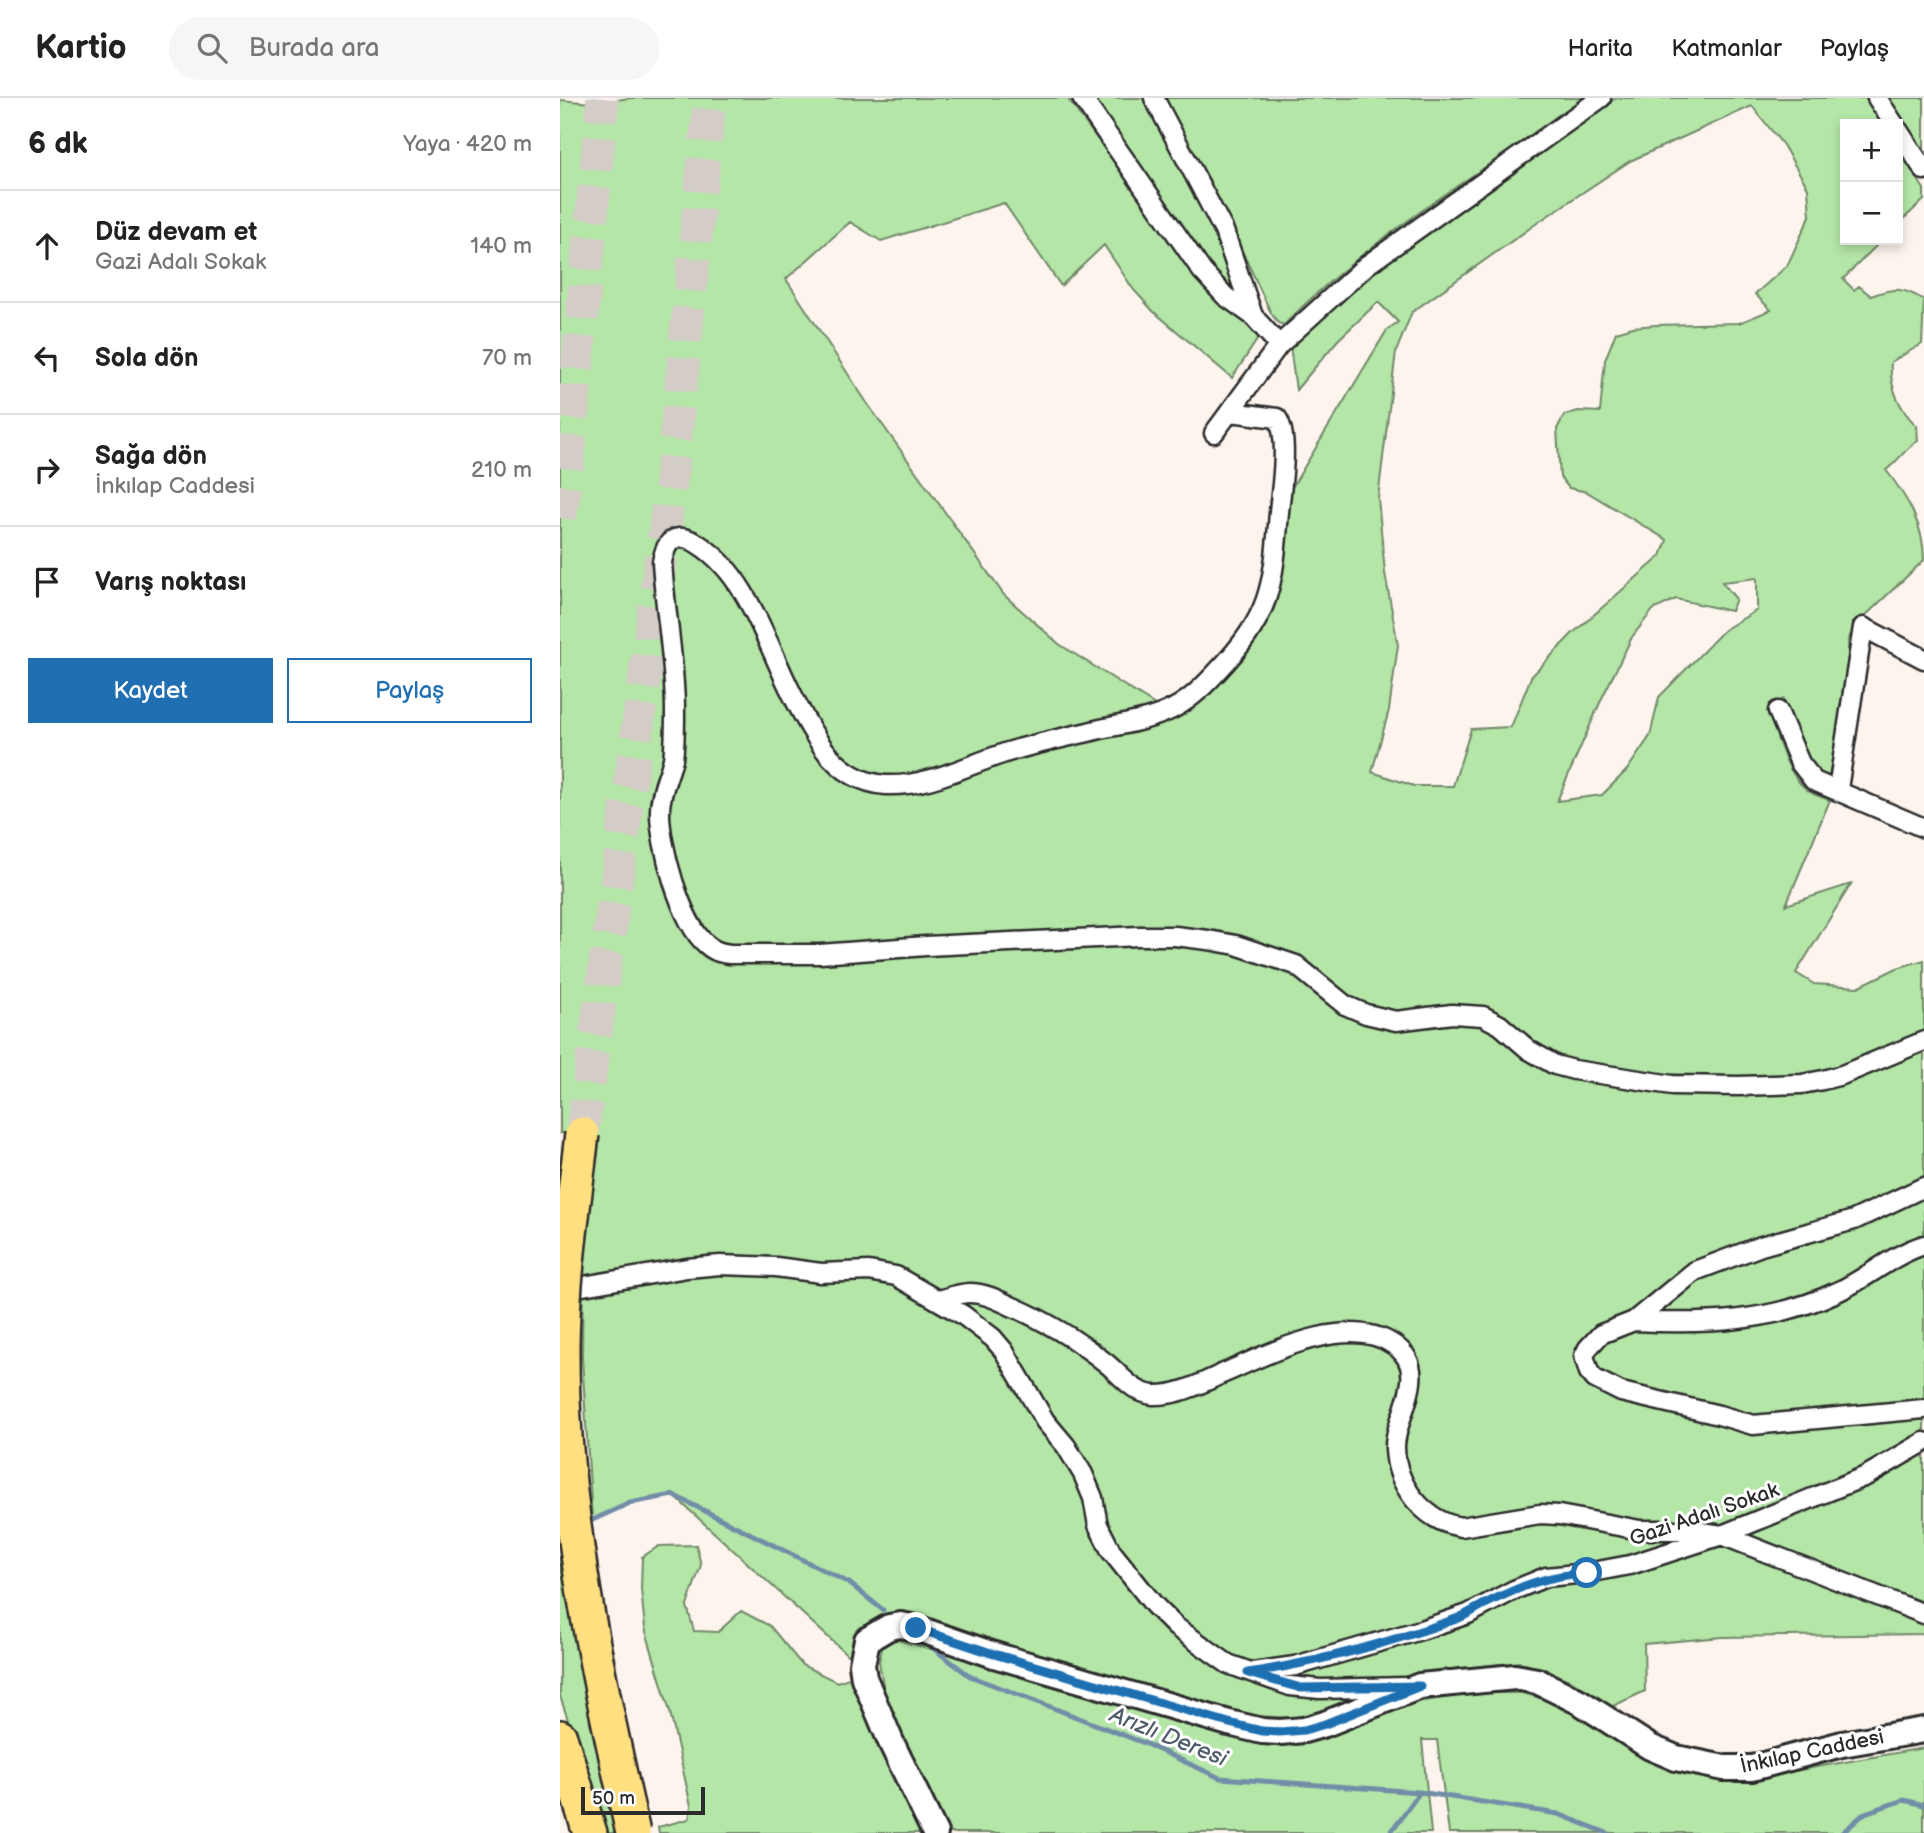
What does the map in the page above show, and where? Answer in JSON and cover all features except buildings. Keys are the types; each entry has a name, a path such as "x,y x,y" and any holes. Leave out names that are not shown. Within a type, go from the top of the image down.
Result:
{"highway":[{"path":"582,1134 564,1296 564,1412 578,1564 604,1703 633,1833"},
{"path":"560,1737 590,1833"}],"street":[{"path":"1082,98 1202,271 1225,296 1252,316 1279,345"},
{"path":"1154,98 1224,231 1252,316"},
{"path":"1214,433 1279,345 1367,265 1601,98"},
{"path":"1877,98 1891,119"},
{"path":"1903,138 1924,170"},
{"path":"1231,412 1277,418 1283,434 1275,571 1258,622 1242,645 1195,695 1166,712 1002,753 928,781 886,785 866,782 852,776 840,766 825,750 807,723 762,627 728,570 717,558 691,540 680,537 671,541 664,550 662,562 674,666 674,737 673,759 659,809 661,835 671,876 695,933 705,944 716,952 730,954 820,954 1054,939 1175,936 1208,940 1236,945 1296,964 1345,1005 1366,1014 1396,1021 1452,1014 1483,1016 1500,1025 1529,1050 1555,1065 1672,1085 1738,1086 1823,1080 1842,1075 1924,1041"},
{"path":"1838,789 1863,627 1924,659"},
{"path":"1778,712 1806,772 1814,781 1924,828"},
{"path":"1924,1187 1854,1220 1761,1246 1710,1264 1684,1279 1634,1321 1601,1334 1584,1356 1595,1379 1622,1392 1753,1425 1924,1409"},
{"path":"1634,1321 1713,1322 1749,1319 1831,1295 1861,1280 1899,1255 1924,1245"},
{"path":"560,1290 687,1268 756,1266 821,1272 869,1270 896,1276 983,1329 1004,1351 1045,1421 1076,1461 1088,1485 1102,1536 1129,1575 1177,1627 1228,1664 1248,1673 1301,1688 1420,1686"},
{"path":"939,1300 971,1293 987,1296 1057,1326 1135,1389 1144,1394 1156,1395 1186,1390 1255,1359 1321,1336 1343,1332 1374,1335 1398,1347 1406,1357 1411,1371 1412,1383 1395,1447 1406,1487 1418,1505 1433,1518 1461,1527 1540,1514 1559,1515 1640,1530 1688,1530 1722,1535 1924,1614"},
{"name":"Gazi Adalı Sokak","path":"1248,1673 1295,1666 1421,1630 1468,1614 1546,1577 1620,1567 1722,1535 1854,1481 1924,1442"},
{"name":"İnkılap Caddesi","path":"935,1833 882,1723 864,1678 862,1664 867,1640 888,1627 901,1625 916,1628 994,1654 1262,1731 1280,1732 1325,1724 1420,1686 1515,1677 1537,1681 1580,1702 1650,1746 1676,1758 1724,1768 1752,1768 1842,1744 1924,1730"}],"green space":[{"path":"631,98 1067,98 1205,285 1261,334 1232,378 1153,311 1133,289 1104,245 1061,286 1004,203 881,241 850,222 786,279 867,403 1004,595 1059,644 1166,712 1257,622 1280,502 1291,489 1387,330 1398,322 1378,302 1337,341 1296,390 1290,346 1321,316 1382,265 1616,98 1865,98 1879,119 1840,119 1840,245 1877,245 1843,279 1854,290 1859,286 1871,296 1898,290 1924,300 1922,344 1891,362 1894,388 1900,405 1917,426 1918,441 1886,470 1918,523 1924,560 1862,619 1848,639 1848,668 1832,775 1820,776 1802,748 1784,699 1772,705 1772,714 1777,737 1792,772 1808,790 1830,800 1786,905 1851,884 1796,973 1814,984 1858,987 1897,968 1924,960 1924,1634 1723,1637 1644,1644 1645,1691 1611,1707 1572,1681 1520,1662 1433,1671 1292,1718 1258,1716 1190,1701 978,1640 906,1614 891,1614 871,1623 857,1638 852,1659 673,1495 630,1503 592,1519 582,1358 583,1258 595,1135 560,1133 560,100 592,103","holes":["1752,106 1783,145 1808,188 1810,216 1787,266 1755,294 1771,310 1739,323 1656,325 1616,332 1605,360 1600,412 1578,411 1564,415 1557,429 1560,477 1569,488 1587,492 1667,540 1661,556 1572,634 1531,677 1511,727 1471,729 1453,786 1414,786 1372,772 1389,710 1398,645 1385,573 1378,498 1396,352 1412,312 1630,161","1757,578 1757,610 1724,630 1659,697 1650,736 1627,770 1602,795 1557,801 1632,637 1653,610 1676,599 1731,611 1736,599 1722,582"]},
{"path":"1094,98 1145,98 1215,229 1236,294 1204,259"},
{"path":"1164,98 1585,98 1391,233 1318,292 1284,325 1278,323 1271,313 1209,180"},
{"path":"1888,98 1924,98 1924,154 1903,119"},
{"path":"1903,156 1924,189 1924,200 1903,219"},
{"path":"560,1521 619,1833 606,1833 560,1696"},
{"path":"696,1545 701,1565 687,1606 694,1631 718,1632 741,1611 770,1626 802,1665 837,1682 852,1677 887,1763 921,1833 659,1833 658,1827 689,1819 691,1806 670,1712 645,1628 641,1589 642,1557 659,1546"},
{"path":"890,1638 1098,1694 1243,1740 1274,1746 1304,1744 1410,1703 1479,1693 1522,1693 1555,1702 1654,1762 1732,1782 1924,1748 1924,1833 1449,1833 1437,1740 1422,1740 1431,1833 943,1833 888,1715 879,1661 883,1645"}],"waterway":[{"name":"Arızlı Deresi","path":"586,1523 630,1503 673,1495 849,1583 883,1610"},
{"name":"Arızlı Deresi","path":"926,1643 970,1676 1144,1743 1220,1778 1420,1792 1558,1814 1607,1833"},
{"path":"1390,1833 1420,1792"},
{"path":"1842,1833 1865,1813 1904,1800 1924,1805"}],"tunnel":[{"path":"560,518 567,472 603,98"},
{"path":"582,1134 671,483 710,98"}],"route":[{"path":"916,1628 994,1654 1229,1723 1262,1731 1280,1732 1304,1730 1325,1724 1420,1686 1301,1688 1248,1673 1295,1666 1349,1652 1468,1614 1546,1577 1587,1573"}]}
